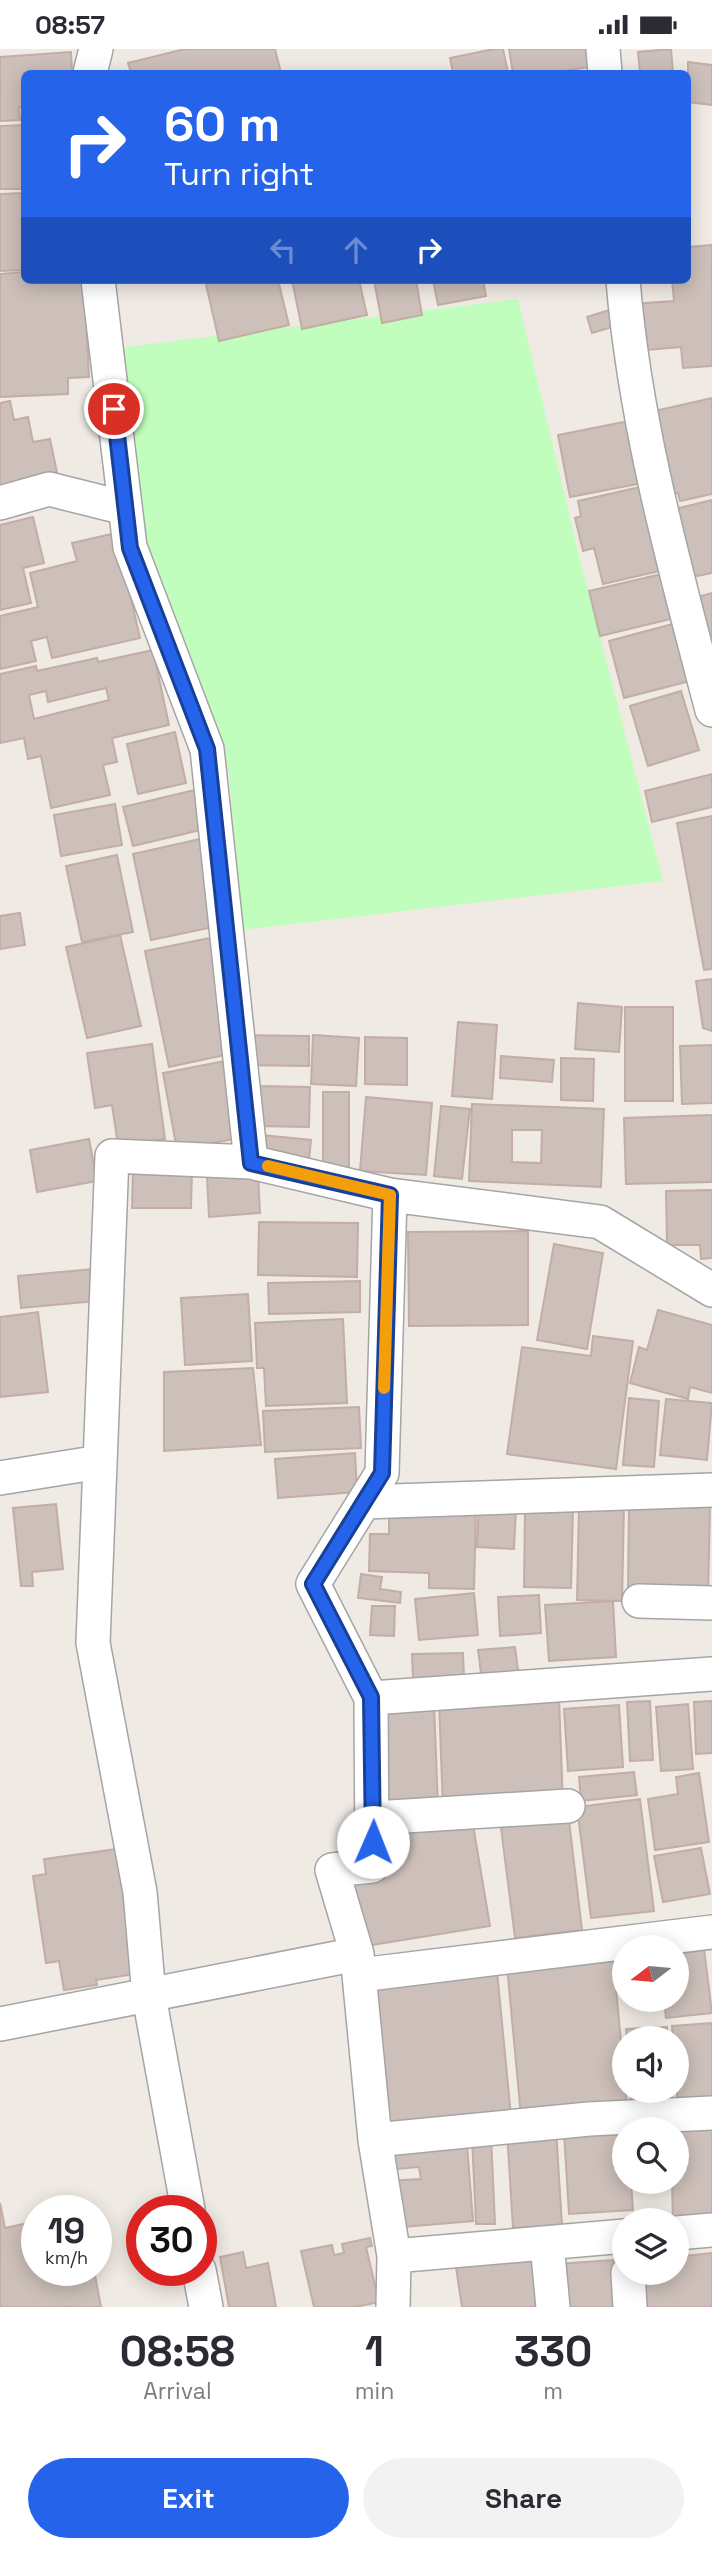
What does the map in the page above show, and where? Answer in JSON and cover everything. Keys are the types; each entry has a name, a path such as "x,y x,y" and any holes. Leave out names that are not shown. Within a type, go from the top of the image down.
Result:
{"street":[{"path":"91,70 96,49"},
{"path":"603,49 605,70"},
{"path":"98,284 130,548 207,749 251,1163"},
{"path":"623,284 640,417 659,505 712,710"},
{"path":"0,503 49,489 125,508"},
{"path":"185,2195 149,1996 140,1892 93,1643 112,1156 251,1163 390,1195 600,1222 712,1290"},
{"path":"390,1195 382,1473 313,1584 371,1697 374,1818 372,1866 332,1870 358,1964 375,2140 394,2256 393,2307"},
{"path":"0,1478 100,1462"},
{"path":"364,1502 712,1490"},
{"path":"639,1601 712,1603"},
{"path":"371,1697 712,1674"},
{"path":"374,1818 568,1806"},
{"path":"0,2024 149,1996 358,1964 712,1932"},
{"path":"375,2140 589,2119 712,2113"},
{"path":"689,2232 712,2230"},
{"path":"394,2256 612,2238"},
{"path":"547,2244 553,2307"},
{"path":"629,2285 630,2307"},
{"path":"202,2286 206,2307"}],"green space":[{"path":"518,299 579,555 663,881 242,930 229,774 150,574 116,348"}],"building":[{"path":"185,49 275,49 280,70 130,70 128,63"},
{"path":"503,49 507,70 452,70 450,58"},
{"path":"509,49 595,49 598,66 569,70 512,70"},
{"path":"671,49 673,70 640,70 638,52"},
{"path":"71,52 72,70 21,70 20,120 0,121 0,57"},
{"path":"688,62 712,65 712,105 691,102 691,70 688,70"},
{"path":"21,125 21,189 0,189 0,126"},
{"path":"21,193 21,270 0,271 0,194"},
{"path":"712,245 712,366 683,368 681,347 635,351 631,304 674,301 672,284 691,284 691,247"},
{"path":"21,272 21,284 84,284 89,377 68,378 68,394 0,397 0,274"},
{"path":"206,284 279,284 289,325 219,341"},
{"path":"293,284 360,284 367,315 302,329"},
{"path":"375,284 417,284 422,315 382,323"},
{"path":"434,284 484,284 486,296 438,305"},
{"path":"619,307 625,323 592,333 587,317"},
{"path":"712,398 712,494 680,501 678,493 665,496 646,413"},
{"path":"10,401 14,420 28,417 33,442 50,439 60,487 0,499 0,403"},
{"path":"634,420 648,482 570,497 558,435"},
{"path":"649,485 668,569 603,584 594,548 583,551 575,518 581,516 578,501"},
{"path":"712,500 712,573 687,578 671,510"},
{"path":"33,517 44,563 23,568 31,603 0,610 0,525"},
{"path":"116,533 140,638 52,658 47,637 31,641 36,661 0,669 0,616 38,607 30,573 77,561 72,543"},
{"path":"670,572 679,617 600,636 589,591"},
{"path":"712,593 712,658 690,599"},
{"path":"680,622 694,680 624,698 609,641"},
{"path":"153,650 169,725 112,738 117,762 103,765 110,795 51,808 41,756 28,759 24,738 0,743 0,674 36,666 37,671 97,658 98,662","holes":["106,688 109,700 34,719 29,695 46,691 48,702"]},
{"path":"681,691 699,750 648,766 630,706"},
{"path":"175,732 186,783 138,794 127,744"},
{"path":"712,774 712,807 652,822 645,791"},
{"path":"199,789 209,828 133,846 123,807"},
{"path":"115,804 122,845 61,856 54,815"},
{"path":"712,816 712,969 704,970 677,823"},
{"path":"200,839 218,926 151,940 133,854"},
{"path":"117,855 133,932 82,942 66,866"},
{"path":"20,913 25,945 0,949 0,916"},
{"path":"120,935 141,1026 87,1038 66,947"},
{"path":"210,938 234,1053 169,1067 145,951"},
{"path":"712,979 712,1031 703,1028 696,981"},
{"path":"578,1003 622,1007 619,1052 575,1049"},
{"path":"625,1007 673,1007 673,1101 625,1101"},
{"path":"458,1022 497,1025 492,1099 452,1096"},
{"path":"243,1035 309,1036 309,1066 243,1065"},
{"path":"313,1035 359,1038 356,1086 311,1084"},
{"path":"365,1037 407,1038 407,1085 365,1084"},
{"path":"152,1044 165,1139 118,1145 112,1105 95,1108 87,1053"},
{"path":"712,1045 712,1103 682,1104 680,1046"},
{"path":"501,1056 554,1060 552,1082 500,1078"},
{"path":"561,1058 594,1059 593,1101 561,1100"},
{"path":"225,1061 239,1138 177,1150 163,1073"},
{"path":"258,1086 310,1087 309,1127 257,1126"},
{"path":"323,1092 349,1092 349,1172 323,1172"},
{"path":"366,1097 432,1103 426,1175 360,1171"},
{"path":"472,1104 604,1109 601,1187 469,1181","holes":["512,1130 542,1130 541,1163 512,1162"]},
{"path":"441,1106 470,1109 462,1179 434,1176"},
{"path":"712,1115 712,1182 626,1184 624,1118"},
{"path":"262,1135 311,1140 309,1161 260,1155"},
{"path":"89,1139 97,1181 37,1192 30,1150"},
{"path":"133,1170 192,1170 191,1208 132,1208"},
{"path":"258,1174 260,1213 209,1217 207,1177"},
{"path":"712,1190 712,1258 701,1259 700,1245 667,1245 666,1191"},
{"path":"259,1222 358,1223 357,1277 258,1275"},
{"path":"528,1231 528,1325 409,1326 408,1232"},
{"path":"554,1244 603,1253 587,1349 537,1340"},
{"path":"93,1269 96,1301 21,1308 18,1276"},
{"path":"360,1281 360,1312 269,1314 268,1283"},
{"path":"248,1294 252,1361 185,1365 181,1298"},
{"path":"658,1310 712,1325 712,1393 690,1387 688,1399 630,1383 639,1347 647,1350"},
{"path":"38,1312 48,1392 0,1397 0,1317"},
{"path":"343,1319 347,1403 266,1406 264,1368 257,1368 255,1323"},
{"path":"593,1336 633,1341 616,1469 507,1454 522,1347 591,1356"},
{"path":"253,1368 261,1445 164,1451 164,1372"},
{"path":"629,1398 659,1401 654,1467 623,1465"},
{"path":"666,1399 712,1403 707,1460 660,1455"},
{"path":"359,1407 361,1448 265,1452 263,1411"},
{"path":"355,1453 357,1492 278,1498 275,1459"},
{"path":"629,1502 710,1503 708,1596 628,1595"},
{"path":"56,1504 63,1569 32,1572 33,1586 21,1586 13,1508"},
{"path":"579,1505 624,1507 622,1601 577,1600"},
{"path":"479,1506 516,1508 514,1549 477,1547"},
{"path":"525,1508 573,1509 571,1588 524,1587"},
{"path":"389,1511 476,1513 474,1589 429,1588 429,1573 369,1571 370,1534 389,1534"},
{"path":"361,1574 382,1577 380,1589 401,1592 400,1603 358,1598"},
{"path":"474,1593 478,1635 419,1640 415,1599"},
{"path":"539,1595 541,1633 500,1636 498,1597"},
{"path":"613,1601 616,1657 549,1661 545,1605"},
{"path":"372,1606 395,1606 394,1636 370,1635"},
{"path":"515,1647 519,1677 482,1681 478,1650"},
{"path":"463,1653 464,1678 413,1679 412,1654"},
{"path":"559,1697 563,1805 443,1809 439,1701"},
{"path":"650,1701 653,1760 630,1761 627,1702"},
{"path":"712,1701 712,1753 696,1754 694,1702"},
{"path":"434,1703 438,1808 382,1810 377,1706"},
{"path":"688,1704 693,1769 661,1771 656,1707"},
{"path":"619,1705 623,1767 568,1771 564,1709"},
{"path":"634,1772 637,1795 581,1801 579,1777"},
{"path":"699,1773 709,1842 655,1850 648,1799 678,1794 676,1777"},
{"path":"640,1799 654,1911 591,1918 577,1807"},
{"path":"568,1812 582,1930 515,1938 500,1820"},
{"path":"472,1819 490,1926 359,1947 348,1881 388,1875 381,1834"},
{"path":"701,1848 710,1894 663,1902 654,1856"},
{"path":"117,1849 135,1974 96,1980 97,1985 64,1990 59,1961 46,1963 33,1876 46,1874 44,1859"},
{"path":"704,1949 712,2013 666,2018 665,2013 690,2013 690,1951"},
{"path":"612,1956 612,2013 618,2013 620,2026 612,2026 612,2103 627,2103 627,2106 521,2116 507,1966"},
{"path":"497,1971 511,2116 384,2128 371,1983"},
{"path":"712,2023 712,2099 689,2101 689,2026 672,2026"},
{"path":"712,2126 712,2224 689,2222 689,2208 673,2208 672,2194 689,2194 689,2129"},
{"path":"556,2129 562,2225 513,2228 507,2132"},
{"path":"612,2131 612,2194 632,2194 633,2208 569,2214 564,2133"},
{"path":"466,2132 473,2221 392,2228 388,2181 421,2179 419,2167 385,2170 382,2139"},
{"path":"491,2136 495,2224 476,2224 472,2137"},
{"path":"0,2203 5,2228 21,2224 21,2286 97,2286 101,2307 0,2307"},
{"path":"370,2238 372,2246 366,2247 379,2302 356,2307 314,2307 301,2251 332,2245 334,2255 344,2253 342,2244"},
{"path":"547,2250 551,2307 462,2307 455,2261"},
{"path":"243,2252 246,2268 268,2263 276,2307 229,2307 220,2257"},
{"path":"712,2253 712,2307 642,2307 639,2285 689,2285 689,2256"},
{"path":"612,2260 612,2285 615,2285 617,2307 561,2307 557,2264"}],"slow traffic":[{"path":"268,1166 390,1195 384,1388"}],"route":[{"path":"114,409 130,548 207,749 251,1163 390,1195 382,1473 313,1584 371,1697 373,1842"}]}
